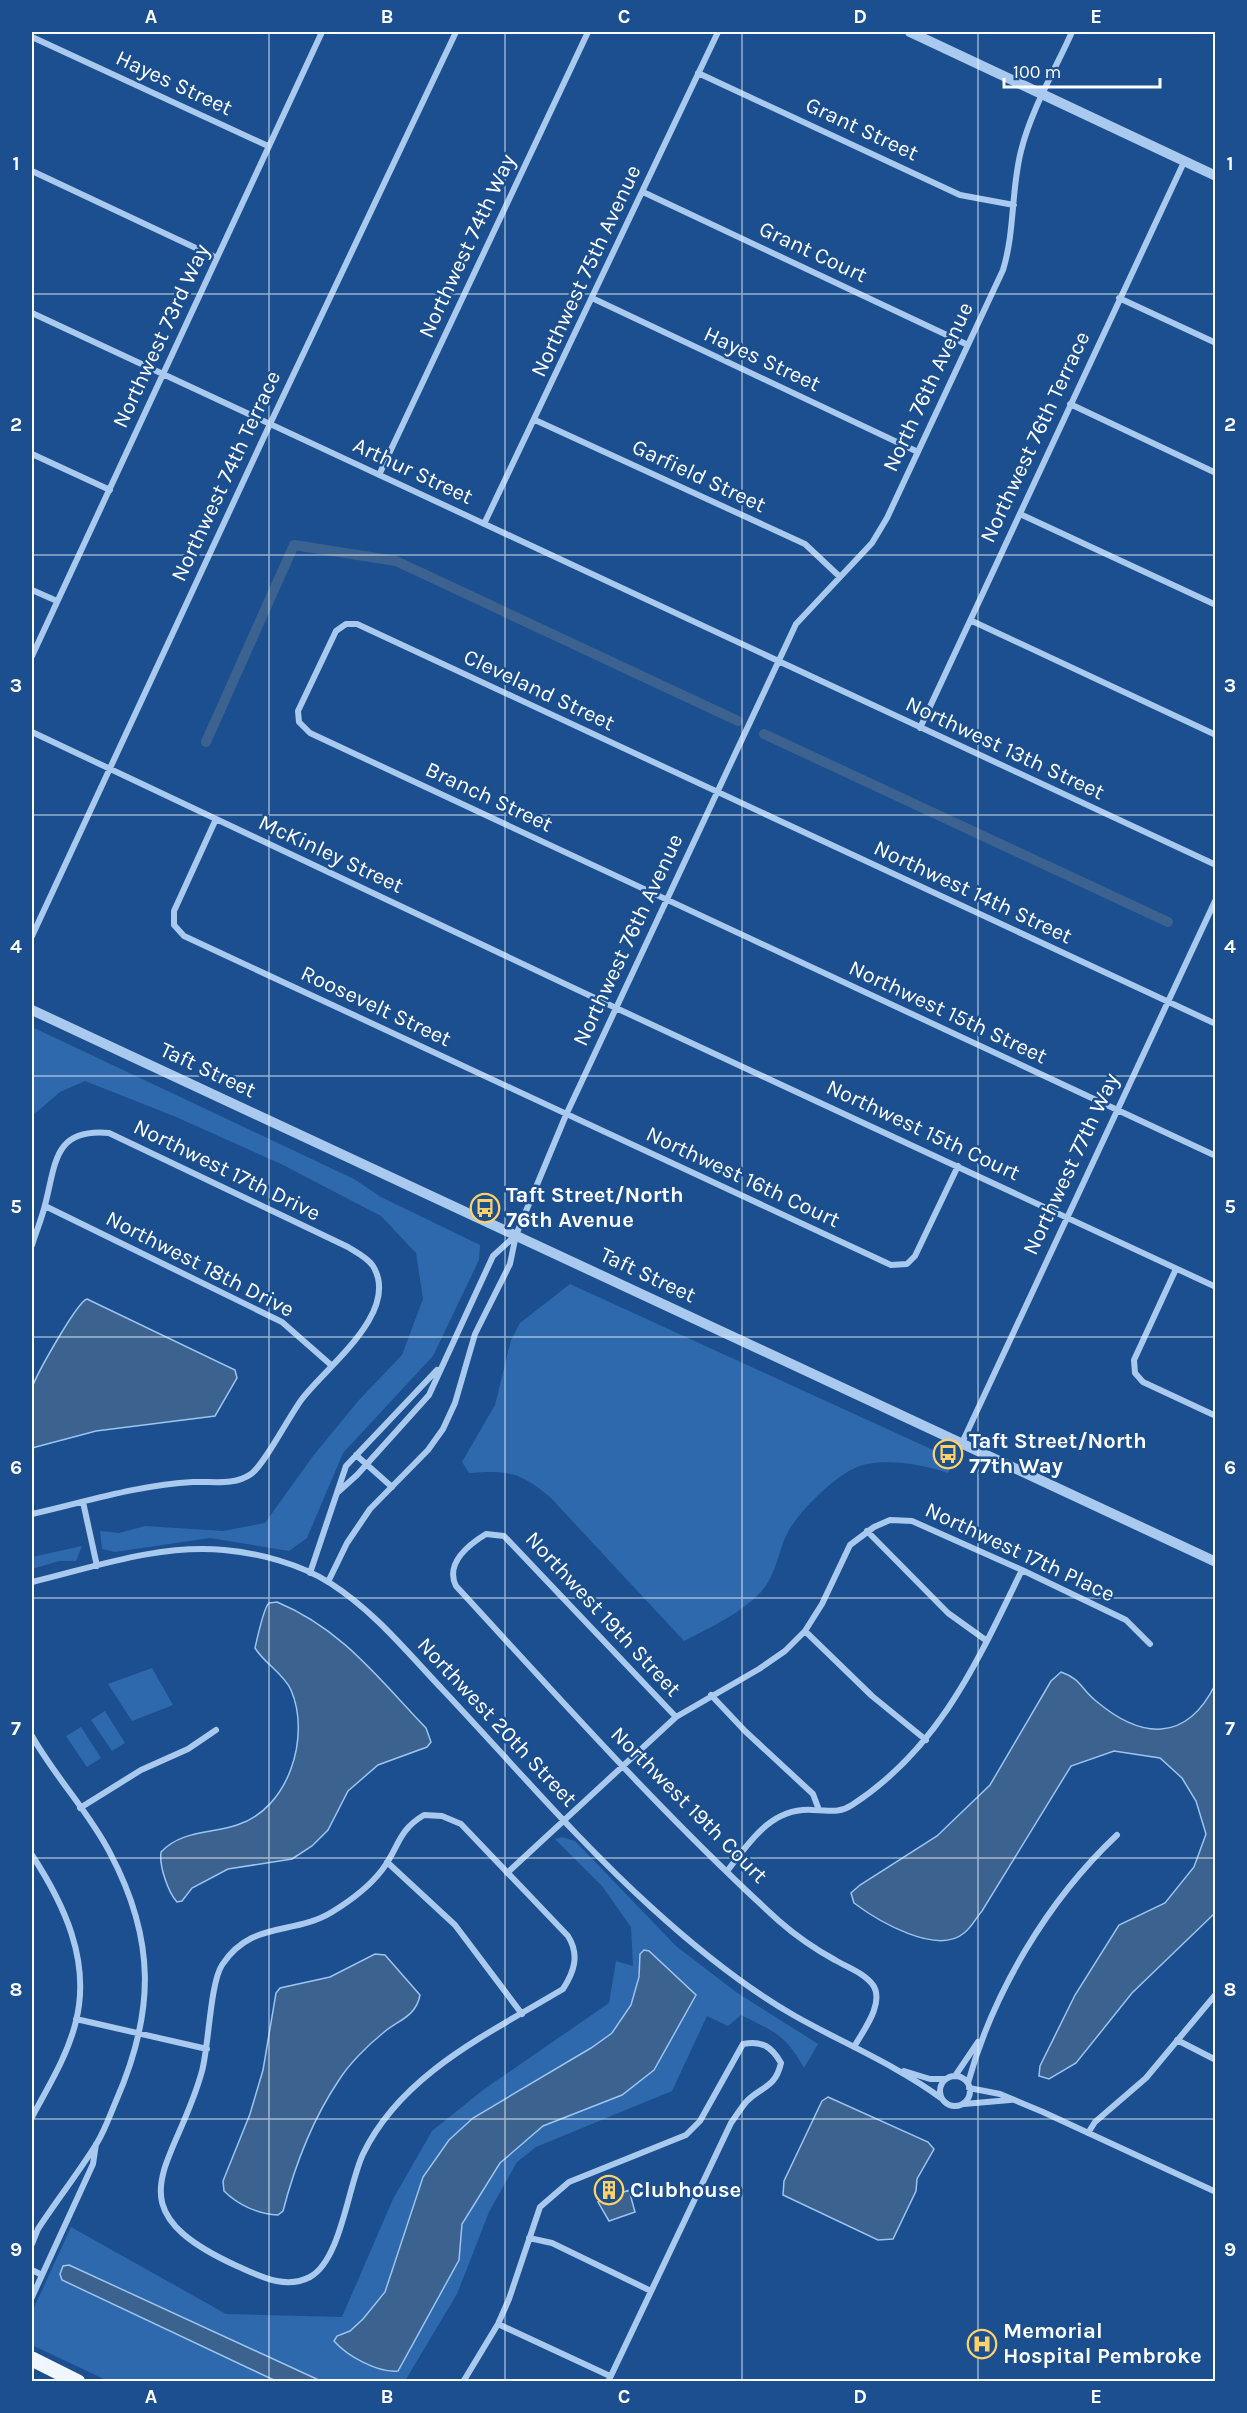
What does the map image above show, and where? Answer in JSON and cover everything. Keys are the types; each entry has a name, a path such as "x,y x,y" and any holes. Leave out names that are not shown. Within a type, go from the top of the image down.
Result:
{"main road":[{"path":"32,2359 78,2382"}],"street":[{"name":"Northwest 73rd Way","path":"32,656 322,32"},
{"name":"Northwest 74th Terrace","path":"32,936 270,424 456,32"},
{"name":"Northwest 74th Way","path":"379,475 588,32"},
{"name":"Northwest 75th Avenue","path":"484,524 718,32"},
{"path":"910,32 1215,176"},
{"path":"1043,95 1072,32"},
{"name":"Hayes Street","path":"32,36 268,146"},
{"name":"Grant Street","path":"698,73 960,195 1014,205"},
{"name":"North 76th Avenue","path":"778,663 796,624 872,543 887,518 1003,270 1011,240 1016,171 1021,149 1043,95"},
{"name":"Northwest 76th Terrace","path":"920,728 972,621 1070,404 1184,162"},
{"path":"32,171 217,258"},
{"name":"Grant Court","path":"643,192 968,345"},
{"name":"Hayes Street","path":"592,298 918,452"},
{"path":"1119,298 1215,343"},
{"name":"Arthur Street","path":"32,313 778,663"},
{"path":"1070,404 1215,473"},
{"name":"Garfield Street","path":"535,420 805,544 839,576"},
{"path":"32,454 110,490"},
{"path":"1020,514 1215,605"},
{"path":"32,590 57,602"},
{"path":"972,621 1215,735"},
{"name":"Cleveland Street","path":"299,722 298,711 336,631 346,624 357,624 716,793"},
{"name":"Northwest 13th Street","path":"778,663 1215,865"},
{"name":"Northwest 76th Avenue","path":"328,1582 352,1534 370,1509 428,1450 443,1430 455,1403 475,1334 510,1264 516,1235 566,1115 778,663"},
{"name":"Branch Street","path":"299,722 309,733 666,900"},
{"name":"McKinley Street","path":"32,732 615,1008"},
{"name":"Northwest 14th Street","path":"716,793 1215,1024"},
{"name":"Roosevelt Street","path":"216,819 174,911 174,925 184,936 566,1115"},
{"name":"Northwest 77th Way","path":"961,1445 1215,899"},
{"name":"Northwest 15th Street","path":"666,900 1215,1156"},
{"name":"Northwest 15th Court","path":"615,1008 1067,1216 1215,1287"},
{"name":"Taft Street","path":"32,1010 1215,1562"},
{"name":"Northwest 16th Court","path":"566,1115 891,1265 907,1264 915,1256 958,1166"},
{"name":"Northwest 17th Drive","path":"45,1206 54,1163 64,1145 78,1136 96,1132 109,1133 348,1247 373,1266 378,1284 375,1310 366,1328 331,1365"},
{"path":"32,1245 45,1206"},
{"name":"Northwest 18th Drive","path":"45,1206 282,1322 331,1365"},
{"name":"Northwest 76th Avenue","path":"337,1493 429,1395 440,1366 493,1256 516,1235"},
{"path":"1176,1269 1134,1360 1136,1373 1143,1382 1215,1416"},
{"path":"32,1514 156,1485 233,1482 251,1474 262,1463 303,1399 331,1365"},
{"name":"Northwest 76th Avenue","path":"310,1573 346,1466 440,1366"},
{"path":"356,1455 392,1487"},
{"path":"83,1502 97,1566"},
{"name":"Northwest 17th Place","path":"867,1531 890,1520 912,1521 1126,1620 1150,1644"},
{"path":"507,1873 676,1717 711,1695 759,1670 785,1651 805,1630 822,1604 846,1550 867,1531 948,1614 987,1641"},
{"name":"Northwest 19th Court","path":"504,1536 486,1534 478,1538 454,1565 453,1579 464,1595 623,1766 728,1870 805,1941 863,1975 872,1985 877,1996 876,2004 854,2047"},
{"name":"Northwest 19th Street","path":"504,1536 676,1717"},
{"name":"Northwest 20th Street","path":"32,1582 158,1552 186,1549 225,1550 270,1559 328,1582 370,1612 650,1907 697,1946 792,2014 921,2083 941,2098"},
{"path":"728,1870 768,1823 785,1814 819,1810 835,1813 851,1806 892,1774 926,1740 963,1688 1022,1570"},
{"path":"805,1630 863,1689 926,1740"},
{"path":"711,1695 745,1731 813,1794 819,1810"},
{"path":"80,1808 141,1770 188,1749 216,1730"},
{"path":"32,1736 109,1851 130,1894 141,1932 146,1964 145,1998 138,2035 124,2082 97,2144 44,2220 32,2244"},
{"path":"424,1815 442,1815 461,1824 568,1936 574,1946 573,1975 563,1989 438,2065 413,2086 385,2118 364,2151 354,2176 334,2247 324,2264 310,2276 281,2282 265,2279 210,2254 185,2237 171,2223 162,2203 160,2185 164,2166 201,2074 220,1968 229,1954 245,1939 263,1932 293,1927 329,1914 358,1894 387,1862 410,1824 424,1815"},
{"path":"1014,2100 949,2105 941,2098 940,2088 945,2079 955,2076 985,2031 1043,1924 1095,1856 1118,1834"},
{"path":"32,1856 63,1908 74,1939 79,1995 76,2019 68,2046 32,2117"},
{"path":"387,1862 455,1925 522,2014"},
{"path":"1088,2133 1095,2122 1146,2078 1215,1994"},
{"path":"76,2019 207,2049"},
{"path":"963,2104 969,2097 969,2086 985,2031"},
{"path":"1177,2040 1215,2060"},
{"path":"463,2382 498,2324 540,2206 551,2194 569,2182 686,2135 699,2121 743,2044 763,2044 775,2052 781,2063 778,2076 764,2091 747,2100 731,2123 609,2379 498,2324"},
{"name":"Northwest 20th Street","path":"886,2066 930,2079 945,2079"},
{"path":"955,2076 969,2086 1014,2100 1215,2192"},
{"path":"32,2297 93,2164 97,2144"},
{"path":"530,2238 552,2243 651,2291"},
{"path":"32,2270 42,2275"}],"shaded area":[{"path":"32,1027 354,1179 381,1197 480,1245 479,1260 433,1356 343,1453 307,1538 289,1551 210,1538 115,1552 102,1549 100,1531 119,1533 145,1526 223,1531 265,1523 313,1456 359,1400 402,1355 423,1299 416,1253 381,1216 281,1164 176,1117 85,1081 60,1092 32,1116"},
{"path":"570,1284 955,1460 948,1473 919,1465 887,1462 867,1464 846,1473 824,1490 795,1521 785,1538 771,1578 761,1592 735,1613 684,1641 550,1497 530,1482 513,1474 469,1473 462,1462 495,1405 511,1340 520,1323"},
{"path":"87,1299 235,1370 237,1378 215,1416 96,1431 32,1448 30,1409 32,1388 66,1325"},
{"path":"82,1546 76,1561 59,1561 32,1569 32,1557"},
{"path":"277,1602 321,1626 358,1656 426,1728 431,1742 427,1747 378,1765 348,1791 328,1830 312,1846 292,1859 228,1869 192,1888 182,1901 177,1902 165,1878 161,1864 161,1852 187,1836 227,1828 255,1816 270,1804 291,1769 296,1749 297,1708 288,1684 255,1648 267,1606 269,1603"},
{"path":"152,1668 173,1705 132,1721 108,1684"},
{"path":"1061,1672 1077,1681 1091,1697 1113,1714 1146,1728 1162,1729 1176,1726 1190,1717 1203,1704 1215,1685 1216,1912 1132,1993 1076,2063 1049,2079 1039,2076 1040,2066 1075,1995 1119,1925 1165,1903 1194,1867 1206,1834 1196,1801 1182,1778 1160,1758 1114,1751 1071,1766 982,1911 967,1931 953,1939 939,1941 924,1938 892,1926 854,1903 851,1893 937,1836 990,1785 1051,1681"},
{"path":"105,1711 125,1743 112,1751 91,1720"},
{"path":"81,1727 101,1758 87,1767 66,1736"},
{"path":"562,1837 575,1841 676,1946 736,1992 818,2044 804,2068 785,2041 763,2026 741,2015 728,2026 707,2016 672,2091 536,2147 517,2162 489,2212 457,2294 405,2381 108,2381 34,2346 32,2312 71,2227 226,2314 342,2317 393,2199 432,2131 483,2090 609,2003 616,1961 633,1966 631,1927 602,1886 555,1839"},
{"path":"644,1950 649,1951 696,1995 654,2070 622,2095 543,2126 500,2163 462,2224 459,2260 398,2371 372,2366 340,2347 334,2341 337,2336 350,2331 385,2292 423,2177 449,2140 473,2118 591,2048 612,2033 631,2005 639,1977 640,1954"},
{"path":"375,1954 385,1955 420,1995 418,2002 406,2017 365,2049 329,2095 305,2143 283,2211 278,2215 256,2211 224,2191 223,2181 250,2114 263,2070 276,1993 280,1988 330,1977"},
{"path":"828,2097 928,2142 934,2149 917,2179 916,2191 893,2239 878,2240 783,2195 784,2181 822,2101"},
{"path":"642,2180 645,2196 636,2200 630,2187"},
{"path":"629,2190 635,2212 609,2221 598,2202"},
{"path":"69,2265 321,2381 276,2381 62,2280 60,2274 63,2266"}],"waterway":[{"path":"206,742 294,545 396,561 738,721"},
{"path":"764,734 1168,922"}],"place":[{"name":"Taft Street/North 76th Avenue","path":"485,1208"},
{"name":"Taft Street/North 77th Way","path":"948,1454"},
{"name":"Clubhouse","path":"609,2190"},
{"name":"Memorial Hospital Pembroke","path":"982,2344"}]}
